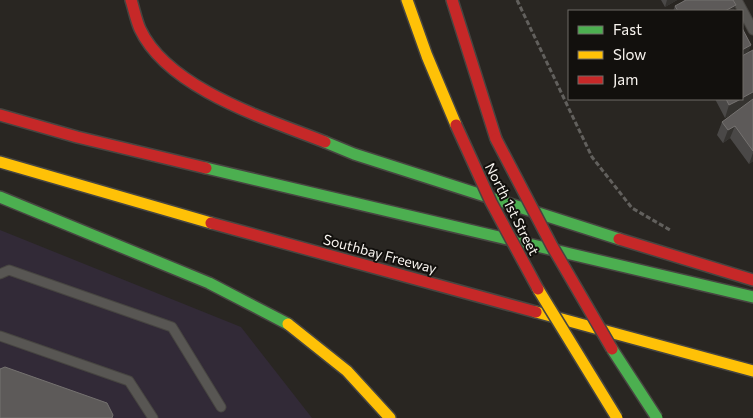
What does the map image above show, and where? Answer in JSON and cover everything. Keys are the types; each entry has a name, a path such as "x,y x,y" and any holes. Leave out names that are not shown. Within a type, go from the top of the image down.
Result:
{"main road":[{"path":"132,0 140,29 150,46 179,75 226,102 354,154 753,280"},
{"name":"North 1st Street","path":"407,0 427,56 486,195 534,285 578,360 617,418"},
{"name":"North 1st Street","path":"452,0 496,139 562,266 604,338 657,418"},
{"path":"0,114 77,137 216,171 753,298"},
{"name":"Southbay Freeway","path":"0,162 194,218 753,371"},
{"path":"0,197 209,283 289,325 347,371 390,418"}],"lane":[{"path":"743,11 753,30"},
{"path":"0,274 9,270 172,327 222,407"},
{"path":"0,336 129,381 153,418"}],"path":[{"path":"517,0 592,157 632,208 674,232"}],"shaded area":[{"path":"0,230 241,327 312,418 0,418"}],"building":[{"path":"686,0 733,0 736,5 727,10 677,10 675,6"},
{"path":"743,30 751,45 743,49"},
{"path":"753,50 753,92 743,97 743,55"},
{"path":"753,99 753,151 735,126 728,130 722,122"},
{"path":"726,100 739,100 729,105"},
{"path":"5,367 107,403 113,415 112,418 0,418 0,369"}],"traffic: fast":[{"path":"325,142 354,154 619,239"},
{"path":"206,168 753,297"},
{"path":"0,197 209,283 288,324"},
{"path":"612,349 657,418"}],"traffic: slow":[{"path":"407,0 427,56 456,125"},
{"path":"0,162 211,223"},
{"path":"538,289 617,418"},
{"path":"536,312 753,371"},
{"path":"288,324 347,371 390,418"}],"traffic: jam":[{"path":"131,0 140,29 154,50 173,69 196,85 248,112 325,142"},
{"path":"452,0 496,139"},
{"path":"0,115 77,137 206,168"},
{"path":"456,125 491,202 538,289"},
{"path":"496,139 552,246 612,349"},
{"path":"211,223 536,312"},
{"path":"619,239 753,280"}]}
